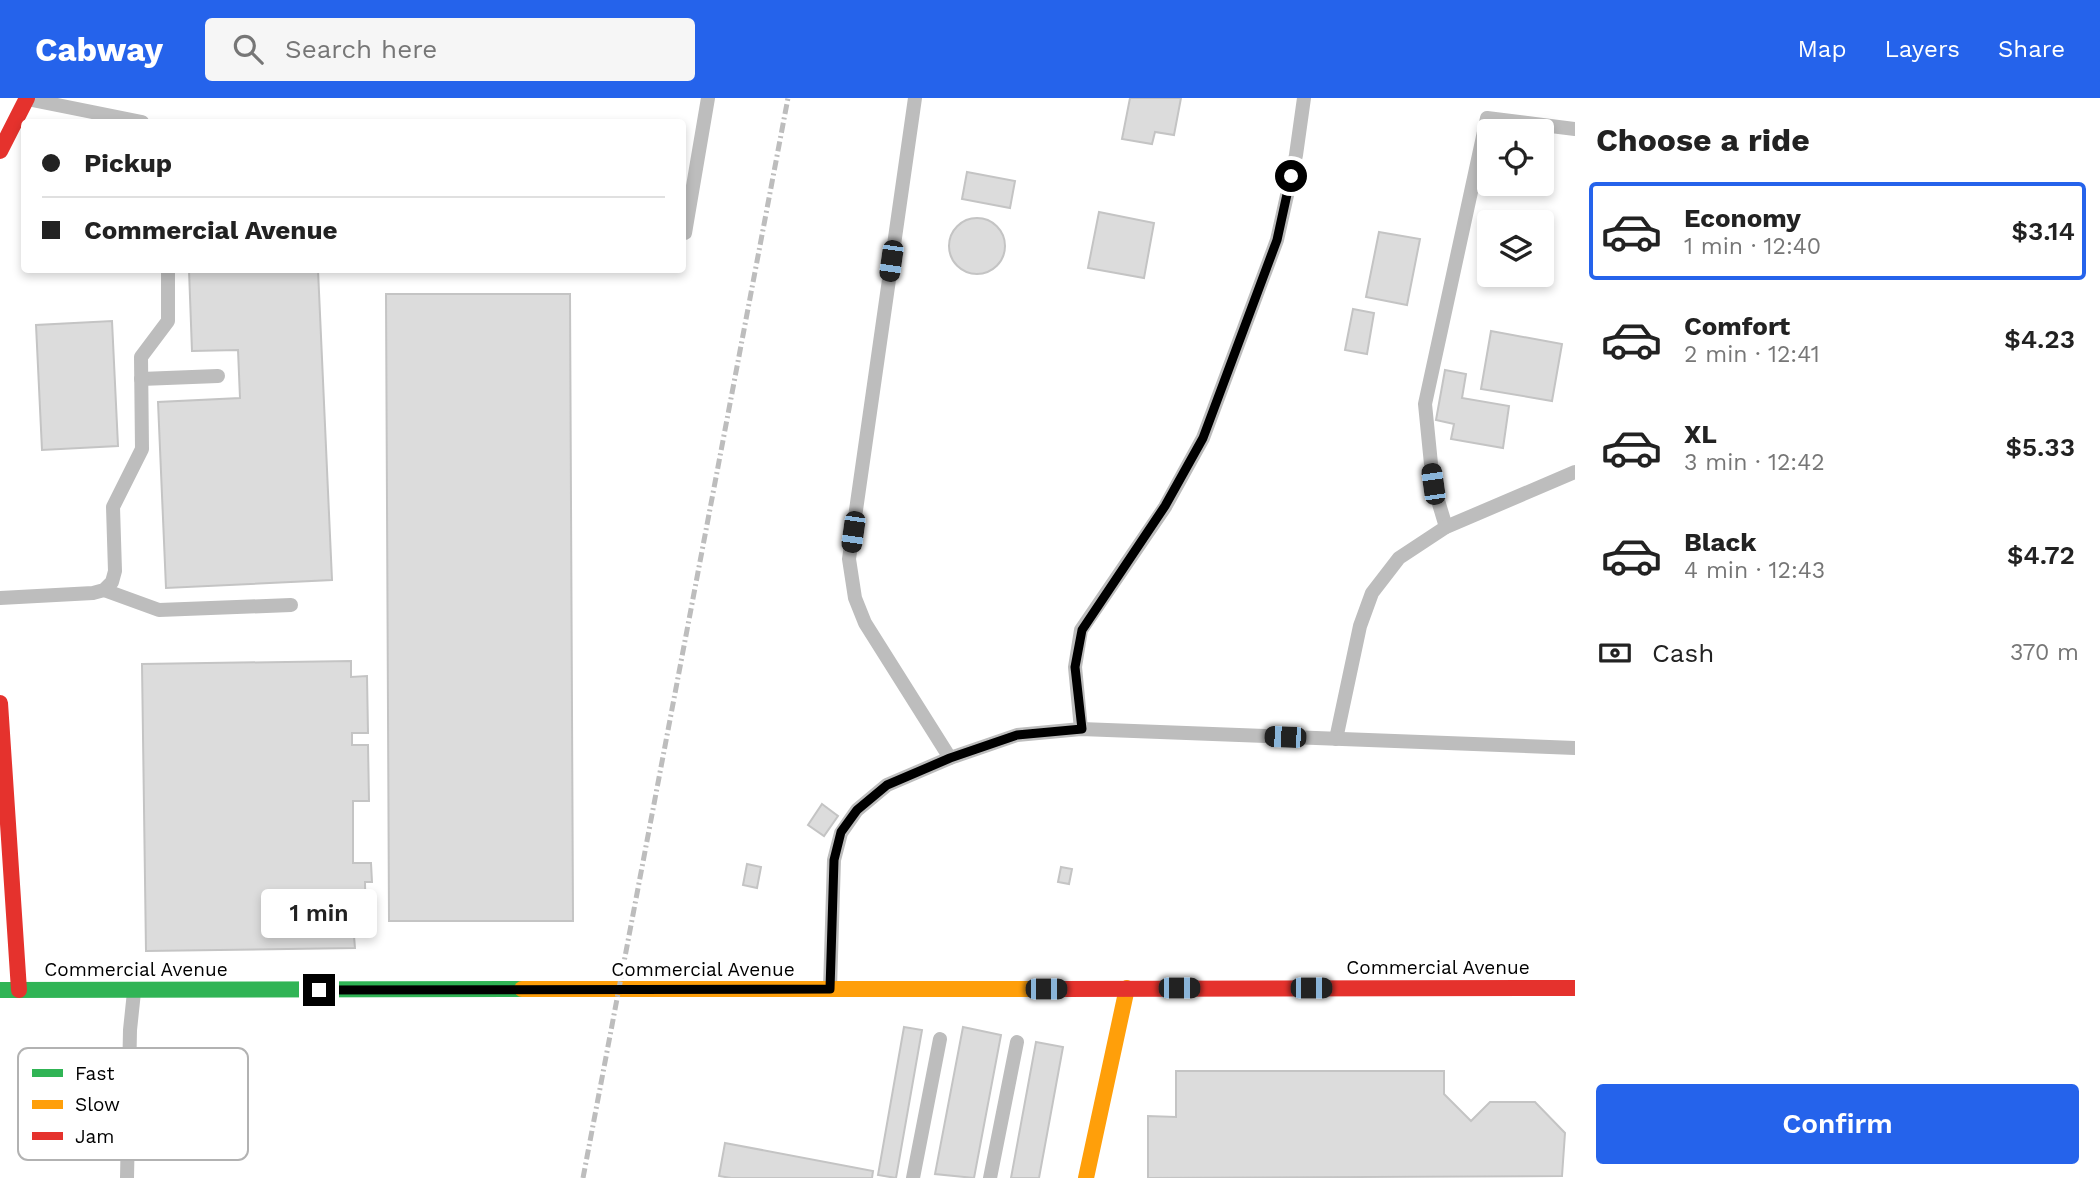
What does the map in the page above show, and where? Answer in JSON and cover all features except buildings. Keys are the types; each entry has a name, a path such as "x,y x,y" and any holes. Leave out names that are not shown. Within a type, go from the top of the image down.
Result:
{"street":[{"path":"0,151 26,98"},
{"path":"0,703 4,819 19,990"},
{"path":"1086,1178 1126,988"},
{"name":"Commercial Avenue","path":"0,990 1575,988"}],"lane":[{"path":"26,98 128,119"},
{"path":"686,227 708,98"},
{"path":"915,98 849,559 855,598 865,623 950,758"},
{"path":"1082,729 1075,667 1082,630 1165,506 1203,438 1277,240 1296,155 1304,98"},
{"path":"1446,527 1433,484 1424,404 1487,118 1575,129"},
{"path":"0,598 93,593 104,590 112,582 115,571 113,507 142,449 141,357 168,321 168,273"},
{"path":"141,379 218,376"},
{"path":"1336,738 1360,626 1372,593 1399,558 1446,527 1575,472"},
{"path":"104,590 159,610 291,606"},
{"path":"830,989 834,860 841,832 857,810 887,785 950,758 1017,735 1082,729 1575,748"},
{"path":"130,1048 134,990"},
{"path":"913,1178 940,1039"},
{"path":"990,1178 1017,1042"},
{"path":"127,1160 127,1178"}],"railway":[{"path":"583,1178 788,98"}],"traffic: fast":[{"path":"0,990 522,989"}],"traffic: slow":[{"path":"1086,1178 1127,988"},
{"path":"522,989 1061,989"}],"traffic: jam":[{"path":"0,151 27,98"},
{"path":"0,703 19,990"},
{"path":"1061,989 1575,988"}],"route":[{"path":"319,990 830,989 834,860 841,832 857,810 887,785 950,758 1017,735 1082,729 1075,667 1082,630 1165,506 1203,438 1277,240 1291,176"}]}
